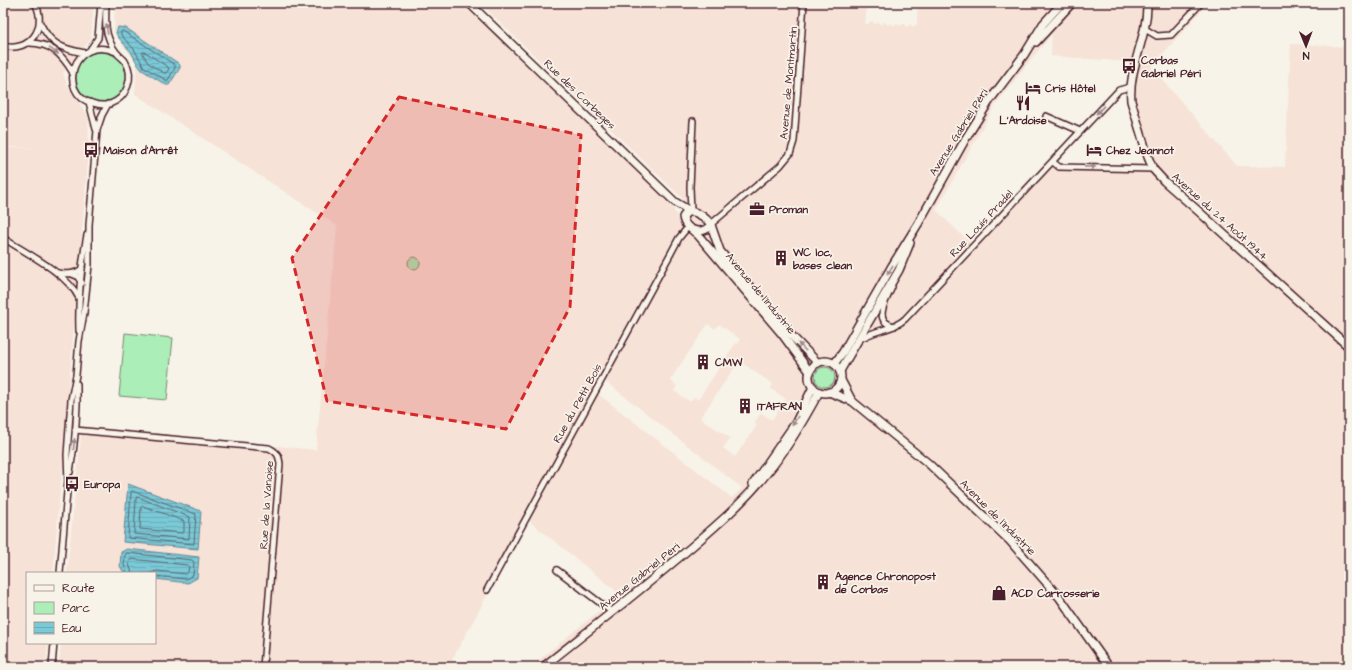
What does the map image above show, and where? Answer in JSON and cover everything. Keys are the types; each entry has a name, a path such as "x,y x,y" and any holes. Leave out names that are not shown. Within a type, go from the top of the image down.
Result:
{"street":[{"path":"35,3 38,9 40,23 50,40 64,49 88,51 99,48 108,49 121,56 128,68 128,88 120,98 108,104 98,105 81,97 73,82 73,73 79,58 88,51 98,38 101,3"},
{"path":"106,3 106,27 108,38 116,52"},
{"name":"Rue des Corbeges","path":"469,3 675,202 703,216 711,225"},
{"name":"Avenue de Montmartin","path":"711,225 780,166 790,154 794,141 804,3"},
{"name":"Avenue Gabriel Péri","path":"834,364 843,352 918,224 942,179 990,100 1024,55 1043,24 1062,3"},
{"name":"Avenue Gabriel Péri","path":"1024,55 1072,3"},
{"path":"1053,162 1059,167 1153,169 1131,101 1130,87 1145,29 1147,3"},
{"path":"1145,29 1157,36 1170,35 1201,3"},
{"path":"26,44 33,38 40,23"},
{"path":"3,46 18,47 26,44 37,43 46,46 58,53 66,61 73,73"},
{"name":"Rue Louis Pradel","path":"857,341 866,335 895,327 905,319 1053,162 1118,90 1130,87"},
{"path":"89,102 96,130"},
{"path":"68,482 67,455 71,400 76,375 89,265 89,225 96,130 108,104"},
{"path":"1046,116 1080,131"},
{"path":"683,217 686,213 691,211 690,187 693,121"},
{"name":"Avenue du 24 Août 1944","path":"1153,169 1164,181 1349,347"},
{"name":"Rue des Corbeges","path":"675,202 683,217"},
{"name":"Avenue de l'Industrie","path":"683,217 684,222 698,235 782,334 810,372"},
{"name":"Avenue Gabriel Péri","path":"840,371 899,270 918,224"},
{"path":"79,341 78,316 82,268 89,225"},
{"path":"690,229 702,231 711,225"},
{"name":"Avenue de l'Industrie","path":"711,225 720,251 786,330 818,363"},
{"name":"Rue du Petit Bois","path":"487,590 679,238 690,229"},
{"path":"3,238 57,273 68,283 80,299"},
{"path":"68,283 76,284 81,281 84,278 86,269 89,265"},
{"path":"57,273 77,273 82,268"},
{"path":"895,327 887,325 884,322 882,314 899,270"},
{"path":"72,274 77,276 83,286 84,313"},
{"path":"826,361 834,364 840,371 841,380 837,388 829,392 819,392 813,387 810,379 810,372 818,363 826,361"},
{"path":"60,572 68,482 73,455 78,401 76,375"},
{"name":"Avenue de l'Industrie","path":"841,380 852,401"},
{"name":"Avenue Gabriel Péri","path":"745,497 796,422 813,387"},
{"name":"Avenue Gabriel Péri","path":"542,667 705,536 745,497 768,473 801,425 819,392"},
{"name":"Avenue de l'Industrie","path":"829,392 852,401 928,464 1010,541 1060,598 1109,667"},
{"name":"Rue de la Vanoise","path":"75,430 269,448 275,451 279,457 280,464 263,667"},
{"path":"557,570 612,612"},
{"path":"52,667 54,644"}],"highlighted area":[{"path":"399,97 581,135 570,307 506,429 327,401 292,258"}],"shaded area":[{"path":"3,3 94,3 91,39 63,73 68,87 88,116 89,148 53,572 26,572 26,644 48,644 46,667 3,667 3,148 48,148 3,147"},
{"path":"115,3 461,3 669,200 681,225 684,200 480,3 867,3 865,24 872,21 875,24 878,22 881,25 884,22 888,25 891,23 894,26 897,23 900,26 904,23 907,27 910,24 913,27 917,24 918,3 1208,3 1151,67 1237,166 1285,167 1291,44 1349,47 1349,667 530,667 620,594 528,520 448,667 59,667 61,644 156,644 156,572 67,572 82,426 316,450 337,226 135,94 137,63 114,32","holes":["1052,34 1051,56 1130,62 1127,76 1127,95 1146,164 1060,164 1042,166 970,243 936,210 994,107","708,324 715,329 719,324 740,339 698,400 694,397 690,402 674,391 677,386 670,380","739,361 773,384 771,389 786,399 772,420 761,413 754,423 757,425 735,457 723,448 730,438 700,418","600,377 742,488 732,498 593,390"]}],"green space":[{"path":"96,52 106,52 119,59 126,72 126,82 119,95 106,102 96,102 87,98 80,91 76,82 76,72 80,63 87,56"},
{"path":"412,257 416,257 420,263 416,269 412,269 408,265 408,261"},
{"path":"125,333 173,338 167,400 119,396"},
{"path":"821,367 829,367 835,373 835,381 829,387 821,387 815,381 815,373"}],"water":[{"path":"118,27 126,28 180,65 180,68 169,85 166,85 142,70 131,52 118,37 116,33"},
{"path":"128,484 201,511 198,549 123,542"},
{"path":"127,549 199,557 197,578 188,583 156,579 156,572 123,572 120,566 121,552"}],"place":[{"name":"Corbas Gabriel Péri","path":"1129,66"},
{"name":"Cris Hôtel","path":"1033,88"},
{"name":"L'Ardoise","path":"1023,103"},
{"name":"Maison d'Arrêt","path":"91,150"},
{"name":"Chez Jeannot","path":"1094,150"},
{"name":"Proman","path":"757,209"},
{"name":"WC loc, bases clean","path":"781,258"},
{"name":"CMW","path":"703,362"},
{"name":"ITAFRAN","path":"745,406"},
{"name":"Europa","path":"72,484"},
{"name":"Agence Chronopost de Corbas","path":"823,582"},
{"name":"ACD Carrosserie","path":"999,593"}]}
